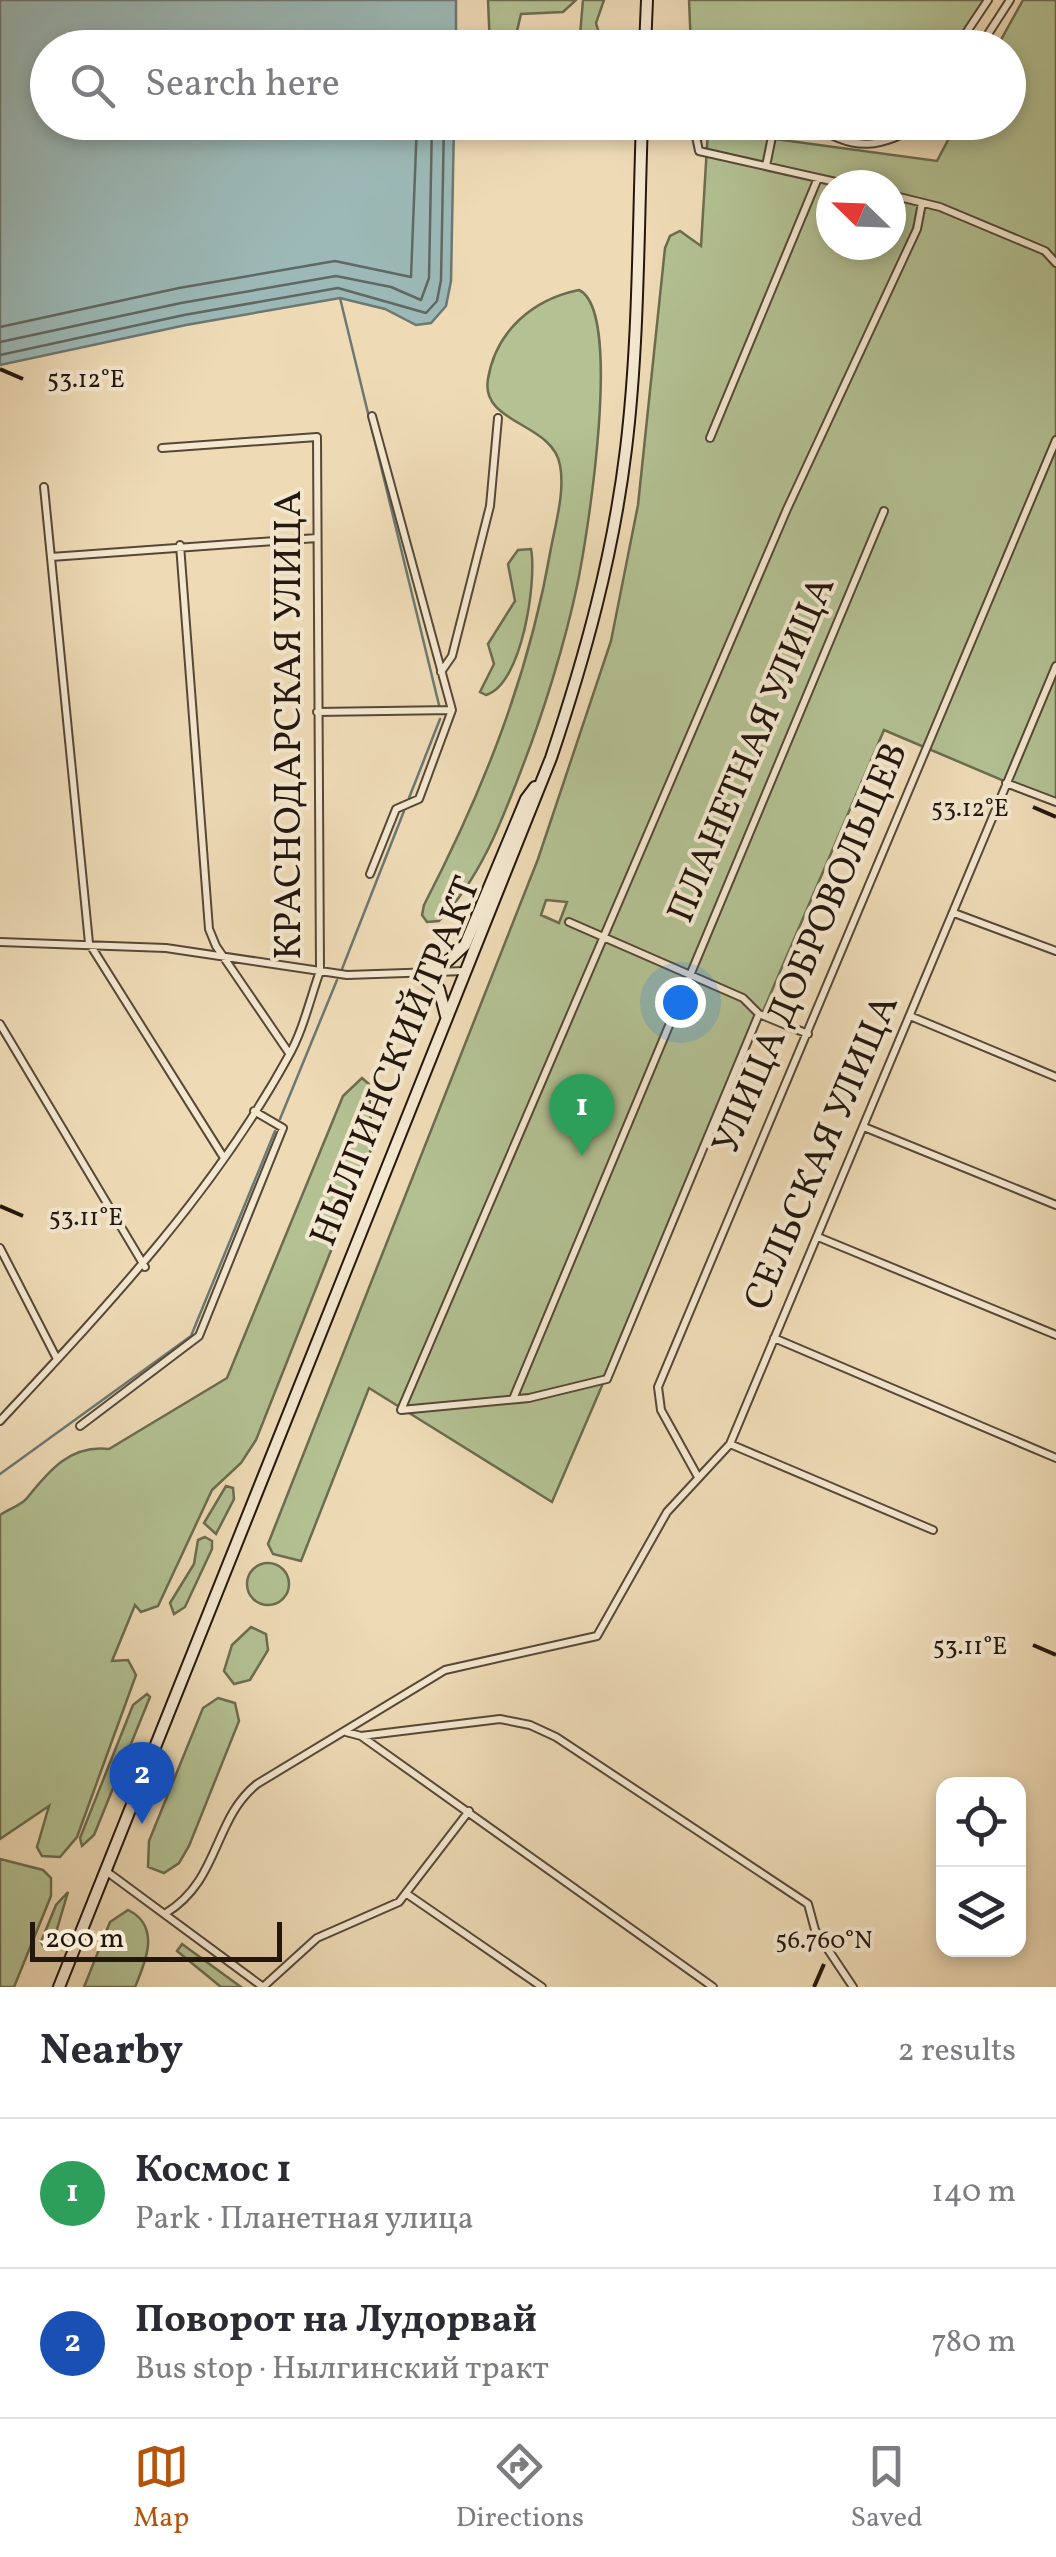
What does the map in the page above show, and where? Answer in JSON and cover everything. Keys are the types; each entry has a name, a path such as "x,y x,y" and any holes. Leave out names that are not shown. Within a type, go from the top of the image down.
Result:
{"main road":[{"path":"646,30 647,0"},
{"name":"НЫЛГИНСКИЙ ТРАКТ","path":"59,1987 542,778 596,616 626,446 641,140"},
{"path":"447,1018 439,990 418,974 449,960 465,945 526,799 542,778"}],"street":[{"path":"968,30 988,0"},
{"path":"991,30 1010,0"},
{"path":"697,140 699,151 816,178"},
{"path":"766,166 771,140"},
{"path":"840,140 882,146 893,140"},
{"path":"710,438 816,183"},
{"path":"906,199 1045,252 1056,264"},
{"path":"760,1014 607,1379 514,1399 400,1410 786,509 917,229 922,203"},
{"path":"370,874 396,809 419,799 452,710 372,416"},
{"path":"440,673 452,656 490,506 498,418"},
{"name":"КРАСНОДАРСКАЯ УЛИЦА","path":"0,1421 145,1266 224,1158 290,1054 320,971 317,437 162,448"},
{"name":"УЛИЦА ДОБРОВОЛЬЦЕВ","path":"698,1477 660,1410 658,1387 1056,440"},
{"path":"44,487 88,943 224,1158"},
{"name":"ПЛАНЕТНАЯ УЛИЦА","path":"514,1399 884,511"},
{"path":"51,557 317,538"},
{"path":"180,545 205,907 216,946 290,1054"},
{"name":"СЕЛЬСКАЯ УЛИЦА","path":"344,1732 445,1670 597,1636 667,1512 730,1444 1055,670"},
{"path":"316,712 452,710"},
{"path":"1006,783 1056,802"},
{"path":"954,912 1056,950"},
{"path":"569,922 743,998 760,1014 808,1034"},
{"path":"0,942 88,943 226,956 320,971 466,972"},
{"path":"910,1016 1056,1077"},
{"path":"0,1024 145,1266"},
{"path":"80,1426 199,1336 283,1128 254,1111"},
{"path":"864,1127 1056,1205"},
{"path":"818,1237 1056,1335"},
{"path":"0,1248 57,1360"},
{"path":"774,1338 1056,1458"},
{"path":"730,1444 934,1530"},
{"path":"166,1912 196,1890 249,1790 344,1732 361,1736 500,1719 556,1736 808,1904 816,1930 854,1987"},
{"path":"361,1736 712,1987"},
{"path":"105,1871 166,1912 263,1987 317,1938 384,1910 408,1894 469,1811"},
{"path":"408,1894 542,1987"}],"green space":[{"path":"488,0 576,0 563,12 521,14 517,30 489,30"},
{"path":"583,0 604,0 596,23 598,30 580,30"},
{"path":"689,0 988,0 966,30 690,30"},
{"path":"1023,0 1056,0 1056,803 884,730 552,1502 369,1388 301,1561 273,1554 268,1544 538,859 611,641 638,505 665,248 670,236 680,231 701,246 707,140 782,140 937,161 948,140 1026,140 1026,30 1006,30","holes":["546,900 567,902 559,923 541,915"]},
{"path":"579,290 592,307 599,338 601,380 594,477 572,608 538,725 497,830 478,869 453,905 439,921 427,922 422,915 424,905 466,819 517,687 542,595 561,496 560,465 554,451 505,415 488,394 492,361 508,332 533,309"},
{"path":"531,549 532,584 518,653 499,687 486,695 480,692 494,664 488,644 515,601 508,564 518,550"},
{"path":"362,1078 369,1084 372,1147 256,1440 241,1463 212,1490 158,1606 141,1612 135,1605 112,1661 128,1660 136,1675 77,1837 60,1857 42,1856 37,1847 49,1806 0,1839 0,1515 25,1501 71,1455 109,1449 227,1378 343,1096"},
{"path":"226,1486 233,1488 234,1499 216,1534 204,1523"},
{"path":"205,1537 212,1541 212,1549 185,1607 174,1614 170,1603 194,1564 198,1540"},
{"path":"268,1563 283,1569 289,1584 283,1599 268,1605 253,1599 247,1584 253,1569"},
{"path":"251,1627 266,1634 268,1650 250,1680 234,1684 224,1671 232,1645"},
{"path":"147,1694 150,1697 94,1835 82,1846 80,1838 133,1705"},
{"path":"218,1698 235,1703 239,1721 189,1846 179,1863 164,1873 148,1867 149,1841 203,1708"},
{"path":"0,1859 43,1870 51,1878 51,1896 14,1987 0,1987"},
{"path":"68,1892 54,1939 45,1949 41,1942 56,1905"},
{"path":"128,1910 145,1925 148,1935 135,1987 84,1987 110,1922"},
{"path":"182,1944 241,1987 221,1987 177,1951"}],"water":[{"path":"0,0 456,0 456,30 30,30 30,140 454,140 451,281 446,306 431,323 416,325 385,309 340,298 186,325 0,365"}],"waterway":[{"path":"340,298 439,705"},
{"path":"409,798 440,719"},
{"path":"342,969 404,811"},
{"path":"280,1119 337,980"},
{"path":"0,1474 191,1336 275,1131"}],"place":[{"name":"Космос 1","path":"582,1156"},
{"name":"Поворот на Лудорвай","path":"142,1824"}]}
